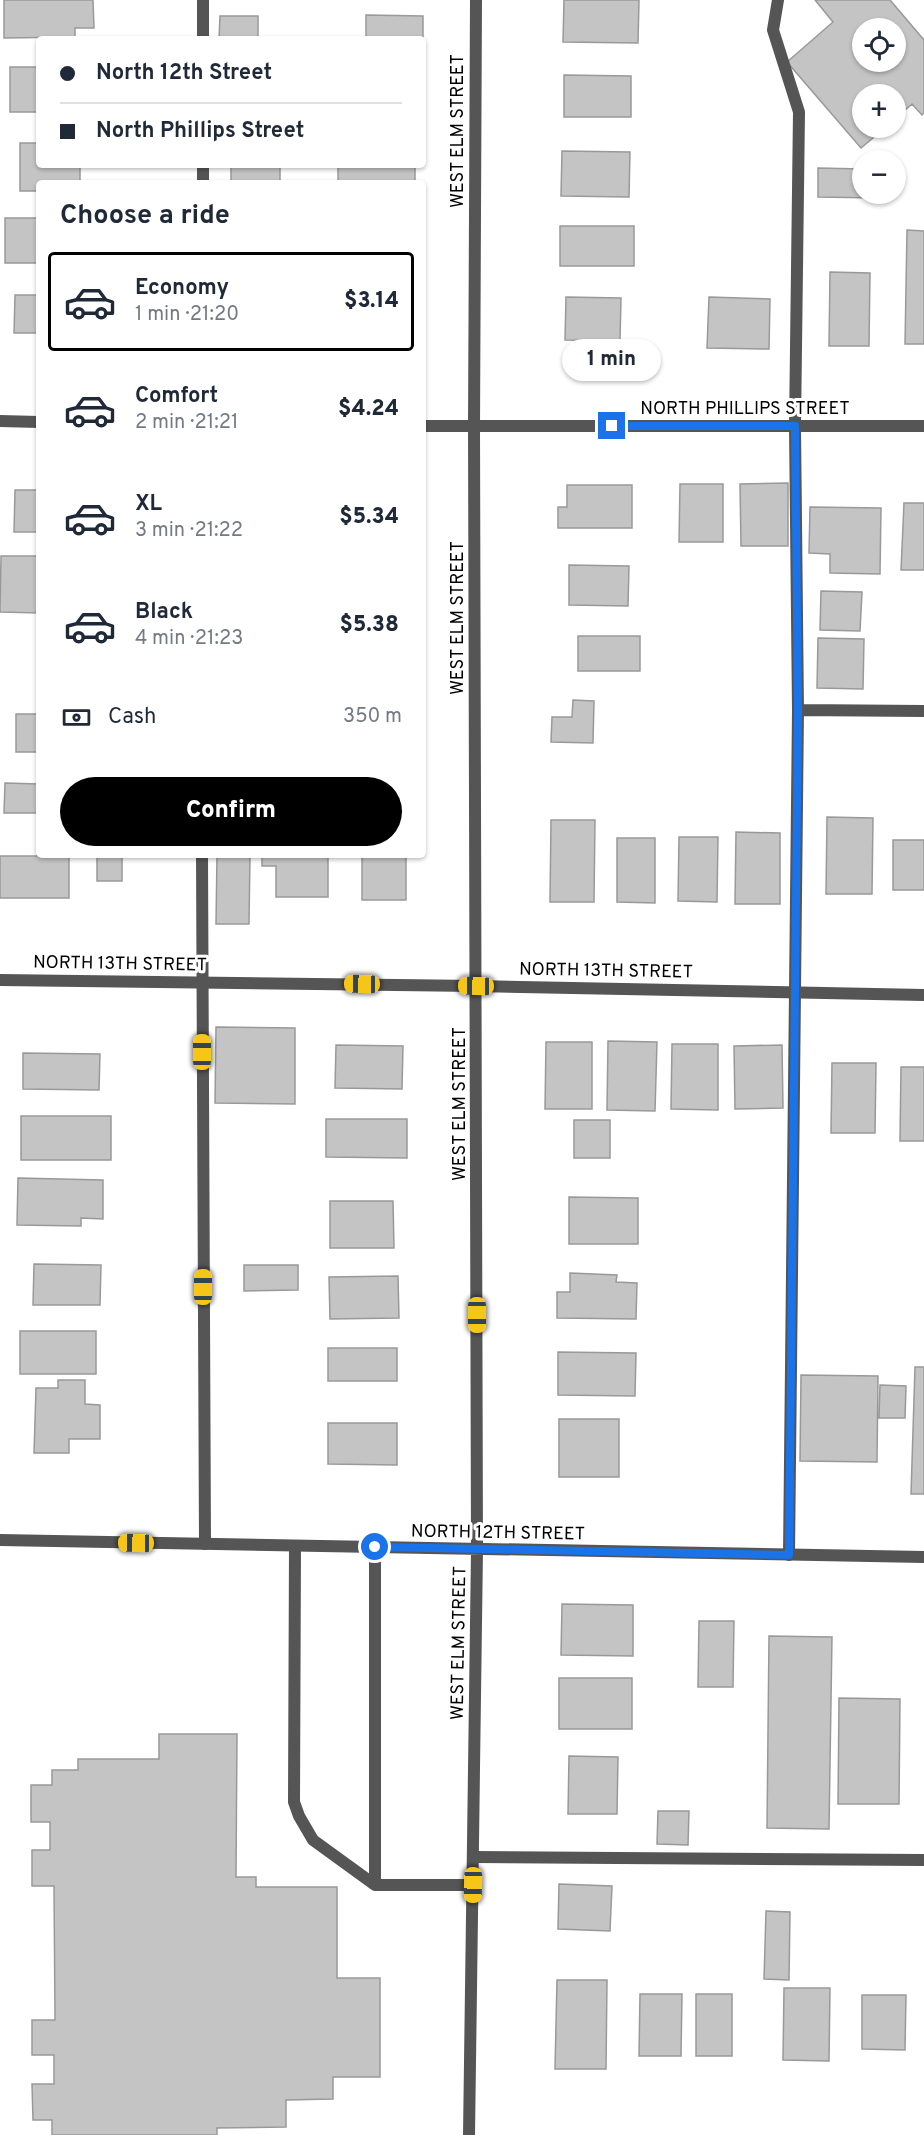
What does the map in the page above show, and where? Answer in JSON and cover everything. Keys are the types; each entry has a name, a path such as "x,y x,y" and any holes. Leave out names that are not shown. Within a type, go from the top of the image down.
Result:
{"street":[{"path":"203,0 203,36"},
{"name":"WEST ELM STREET","path":"469,2135 477,1550 474,426 476,0"},
{"path":"778,0 773,30 799,112 795,426 798,710 789,1555"},
{"path":"0,421 36,422"},
{"name":"NORTH PHILLIPS STREET","path":"426,426 924,426"},
{"path":"798,710 924,711"},
{"path":"202,858 205,1544"},
{"name":"NORTH 13TH STREET","path":"0,980 924,995"},
{"name":"NORTH 12TH STREET","path":"0,1540 924,1557"},
{"path":"295,1546 294,1802 298,1816 313,1840 375,1885 473,1885"},
{"path":"375,1547 375,1885"},
{"path":"473,1857 924,1860"}],"building":[{"path":"4,0 93,0 94,28 75,28 75,36 4,38"},
{"path":"564,0 639,0 638,43 563,42"},
{"path":"815,0 890,0 905,18 852,18 852,72 906,72 906,19 924,40 924,113 922,115 912,104 906,109 906,84 852,84 852,138 787,62 833,22"},
{"path":"366,15 423,16 423,36 366,36"},
{"path":"220,16 258,16 258,36 219,36"},
{"path":"10,67 36,67 36,112 10,112"},
{"path":"564,75 631,76 631,117 564,117"},
{"path":"852,138 873,138 861,148"},
{"path":"20,143 36,143 36,168 80,168 80,180 36,180 36,191 20,191"},
{"path":"562,151 630,152 629,197 561,196"},
{"path":"231,168 280,168 280,180 231,180"},
{"path":"338,168 415,168 415,180 338,180"},
{"path":"818,168 852,169 852,198 818,197"},
{"path":"5,218 36,218 36,263 5,263"},
{"path":"560,226 634,226 634,266 560,266"},
{"path":"907,230 924,231 924,344 905,344"},
{"path":"830,272 870,273 869,346 829,346"},
{"path":"15,295 36,295 36,333 14,333"},
{"path":"566,297 621,298 620,341 565,340"},
{"path":"709,297 770,299 769,349 707,348"},
{"path":"788,483 788,546 741,546 740,484"},
{"path":"680,484 723,484 723,542 679,542"},
{"path":"567,485 632,485 632,528 558,528 558,507 567,507"},
{"path":"15,490 36,490 36,532 14,532"},
{"path":"904,503 924,503 924,570 901,570"},
{"path":"810,507 881,508 880,574 830,573 830,554 809,553"},
{"path":"1,556 36,556 36,613 0,612"},
{"path":"569,565 629,566 628,606 569,605"},
{"path":"821,591 862,592 860,631 820,630"},
{"path":"578,636 640,636 640,671 578,671"},
{"path":"818,638 864,639 863,689 817,688"},
{"path":"573,700 594,701 593,743 551,742 552,717 572,717"},
{"path":"16,714 36,714 36,752 16,752"},
{"path":"5,783 36,784 36,813 4,813"},
{"path":"827,817 873,818 872,894 826,894"},
{"path":"551,820 595,820 594,902 550,902"},
{"path":"736,832 780,833 780,904 735,904"},
{"path":"679,837 718,837 717,902 678,901"},
{"path":"617,838 655,838 655,903 617,902"},
{"path":"893,840 924,840 924,890 893,890"},
{"path":"0,856 69,858 69,898 0,898"},
{"path":"97,858 122,858 122,881 97,881"},
{"path":"217,858 250,858 249,924 216,924"},
{"path":"262,858 328,858 328,897 276,897 276,866 262,866"},
{"path":"362,858 406,858 406,900 362,900"},
{"path":"216,1027 295,1028 295,1104 215,1103"},
{"path":"608,1041 657,1042 655,1111 607,1110"},
{"path":"546,1042 592,1042 592,1109 545,1109"},
{"path":"672,1044 718,1044 718,1110 671,1109"},
{"path":"336,1045 403,1046 402,1089 335,1088"},
{"path":"782,1045 783,1108 735,1109 734,1046"},
{"path":"23,1053 100,1054 99,1090 23,1089"},
{"path":"832,1063 876,1063 875,1133 831,1133"},
{"path":"901,1067 924,1067 924,1141 900,1141"},
{"path":"21,1116 111,1116 111,1160 21,1160"},
{"path":"326,1119 407,1119 407,1158 326,1157"},
{"path":"574,1120 610,1120 610,1158 574,1158"},
{"path":"18,1178 103,1180 103,1219 81,1218 81,1226 17,1225"},
{"path":"569,1197 638,1198 638,1244 569,1244"},
{"path":"330,1201 393,1201 394,1248 330,1248"},
{"path":"34,1264 101,1265 100,1305 33,1305"},
{"path":"244,1265 298,1265 298,1290 244,1291"},
{"path":"570,1273 617,1275 616,1282 637,1283 636,1319 557,1318 557,1292 570,1292"},
{"path":"398,1276 399,1318 330,1319 329,1277"},
{"path":"20,1331 96,1331 96,1374 20,1374"},
{"path":"328,1348 397,1348 397,1381 328,1381"},
{"path":"558,1352 636,1353 635,1396 558,1395"},
{"path":"915,1367 924,1367 924,1494 911,1494"},
{"path":"801,1375 878,1376 877,1462 800,1461"},
{"path":"58,1380 85,1380 85,1404 100,1405 100,1439 69,1439 69,1453 34,1453 36,1388 58,1388"},
{"path":"880,1385 906,1386 905,1418 879,1418"},
{"path":"559,1419 619,1419 619,1477 559,1477"},
{"path":"328,1423 397,1423 397,1465 328,1464"},
{"path":"562,1604 633,1605 633,1656 561,1655"},
{"path":"699,1621 734,1621 733,1687 698,1687"},
{"path":"769,1636 832,1637 829,1829 767,1828"},
{"path":"559,1678 632,1678 632,1729 559,1729"},
{"path":"839,1698 900,1699 899,1804 838,1804"},
{"path":"159,1734 237,1734 236,1877 256,1877 256,1887 337,1887 337,1978 380,1978 380,2077 333,2077 333,2099 286,2100 286,2127 217,2128 217,2135 52,2135 52,2120 33,2120 32,2084 54,2084 54,2055 32,2055 32,2020 55,2020 54,1886 32,1886 32,1850 50,1850 50,1822 31,1822 31,1785 52,1785 52,1770 78,1770 78,1759 159,1759"},
{"path":"569,1756 618,1757 617,1814 568,1814"},
{"path":"658,1811 689,1811 688,1845 657,1844"},
{"path":"559,1884 612,1886 610,1931 558,1929"},
{"path":"766,1911 790,1912 789,1980 764,1979"},
{"path":"557,1980 607,1980 606,2069 555,2069"},
{"path":"784,1988 830,1988 829,2061 783,2060"},
{"path":"640,1994 682,1994 681,2056 639,2056"},
{"path":"696,1994 732,1994 732,2056 696,2056"},
{"path":"862,1995 906,1995 905,2050 862,2049"}],"route":[{"path":"375,1547 789,1555 798,710 795,426 612,426"}]}
